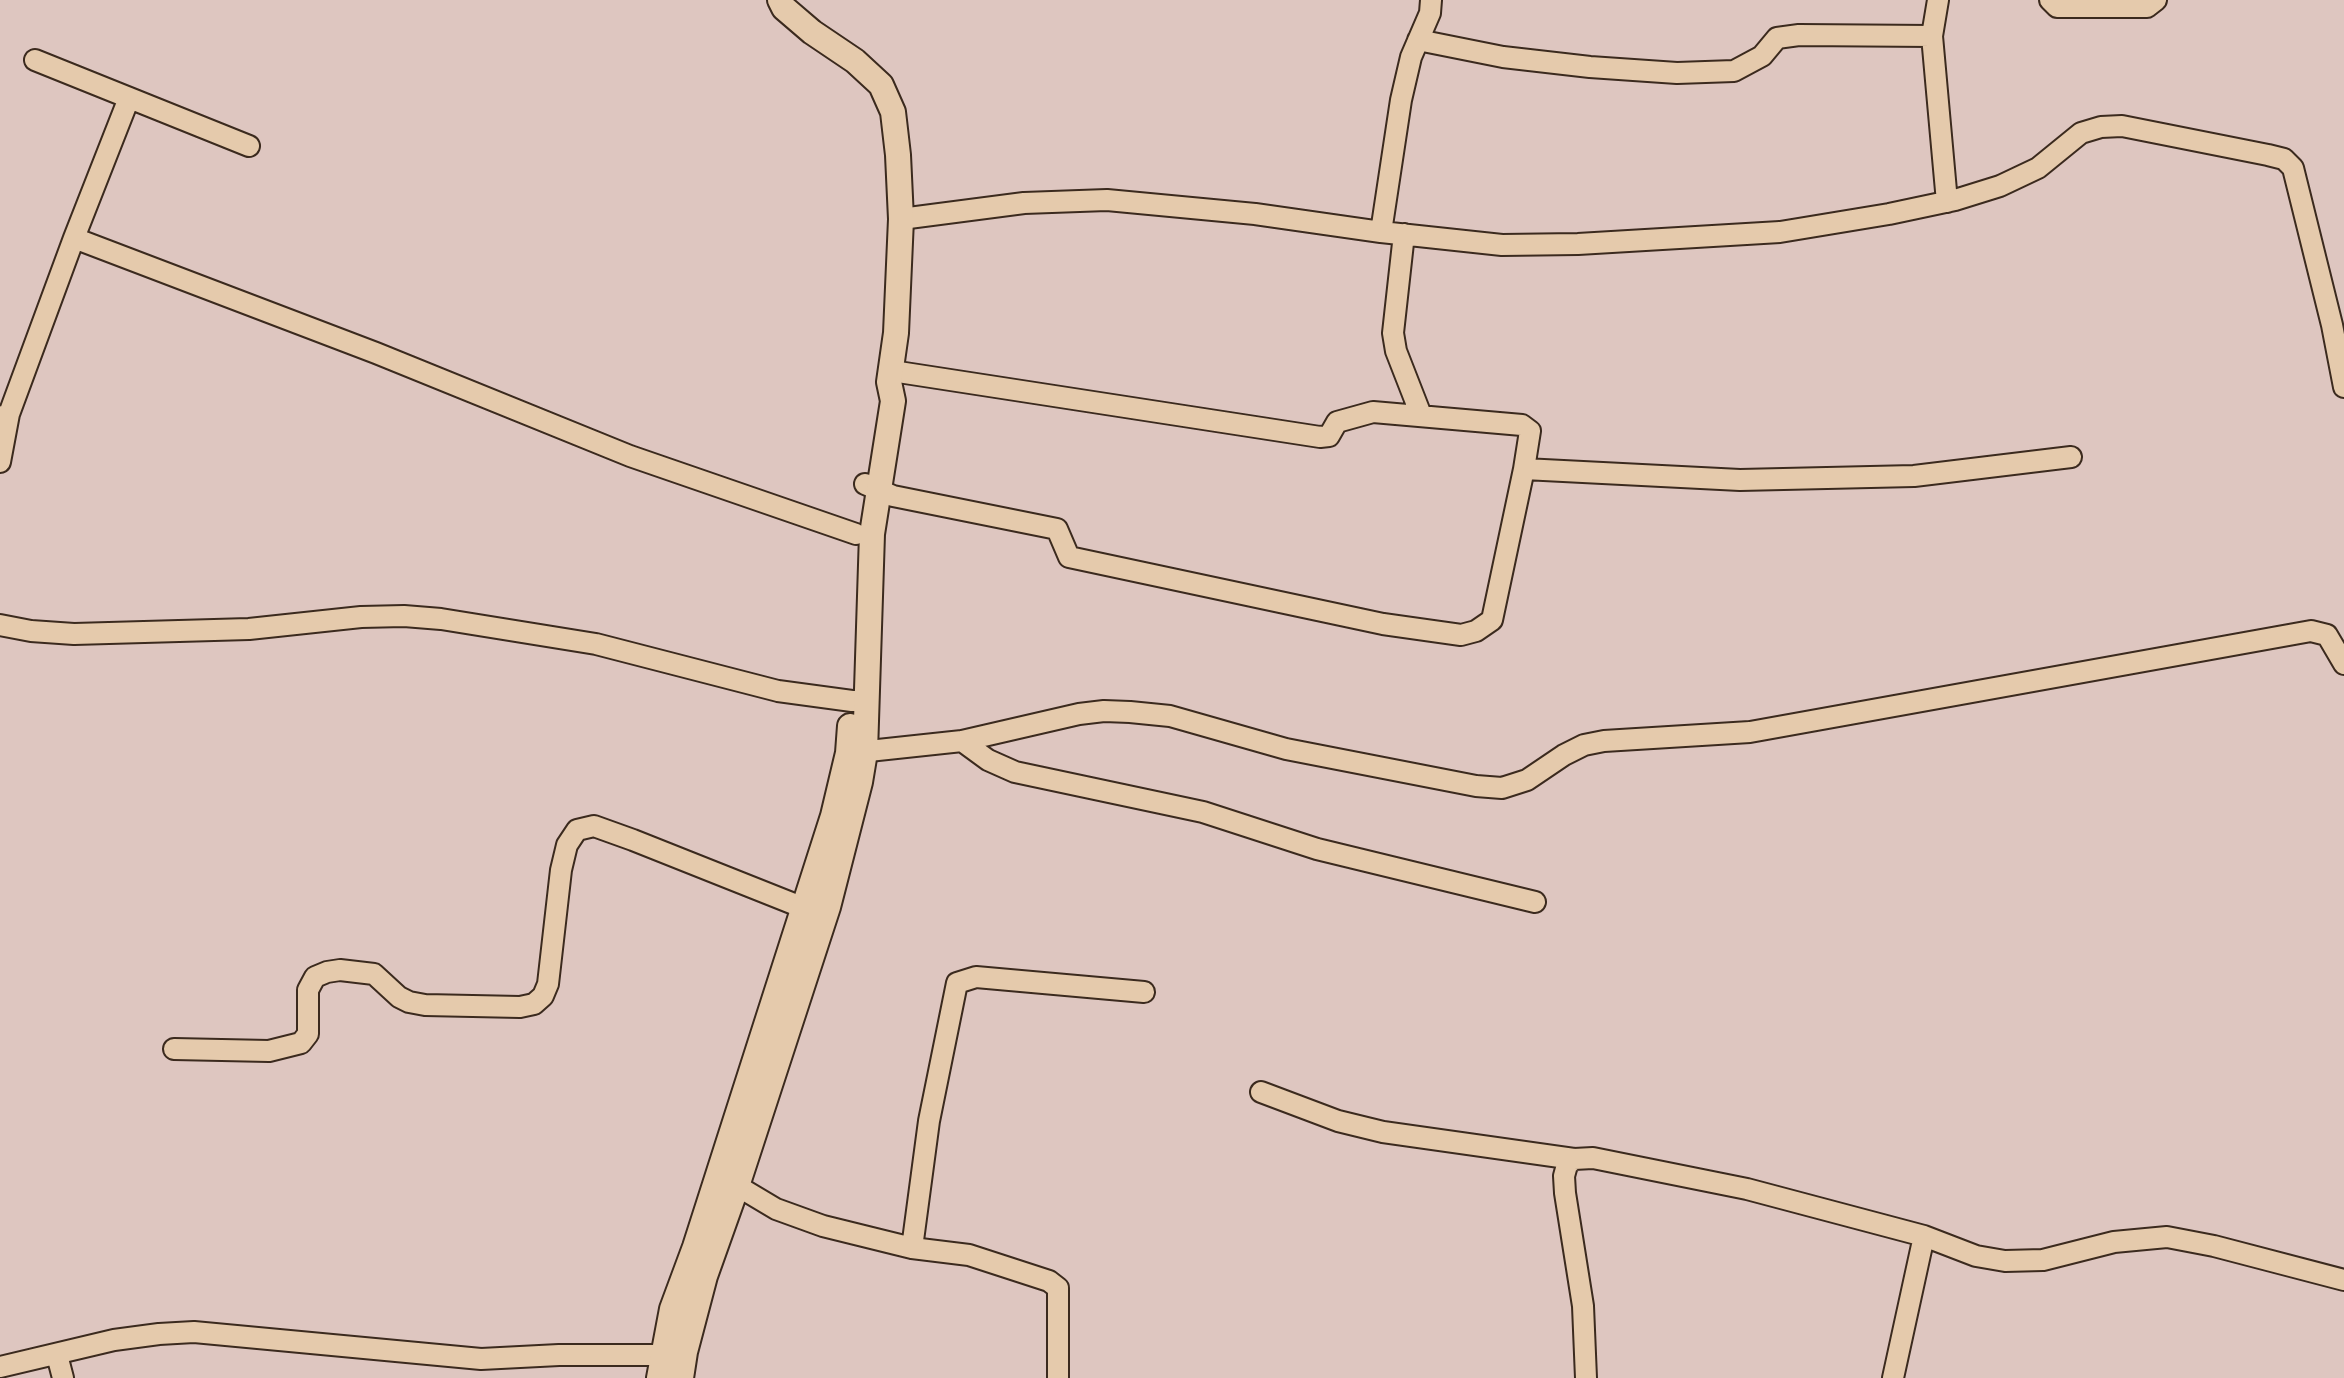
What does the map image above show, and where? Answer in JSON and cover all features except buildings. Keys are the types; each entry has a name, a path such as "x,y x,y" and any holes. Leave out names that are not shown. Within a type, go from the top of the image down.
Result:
{"street":[{"path":"780,0 784,8 812,32 855,61 881,85 893,112 898,155 901,219 896,333 890,377 893,401 872,487 856,534 859,701"},
{"path":"1381,232 1401,100 1411,57 1430,13 1432,0"},
{"path":"1938,0 1932,36 1947,202"},
{"path":"2050,0 2057,7 2147,7 2156,0"},
{"path":"1418,40 1503,57 1677,73 1734,72 1762,56 1777,38 1799,35 1932,36"},
{"path":"35,60 249,146"},
{"path":"0,462 4,416 130,98"},
{"path":"901,219 1024,203 1107,200 1255,214 1381,232 1502,245 1588,243 1780,232 1889,214 1947,202 2000,186 2038,168 2082,134 2101,127 2122,126 2284,159 2294,168 2344,387"},
{"path":"1404,234 1393,332 1396,351 1421,415"},
{"path":"74,238 376,353 630,456 856,534"},
{"path":"872,487 893,496 1056,529 1069,557 1383,624 1461,635 1476,631 1492,620 1524,469 1530,431 1522,425 1387,412 1357,415 1337,422 1329,436 1320,437 890,377"},
{"path":"1524,469 1750,479 1914,476 2071,457"},
{"path":"659,1378 676,1362 704,1276 737,1186 828,907 860,782 857,752 859,701 872,534 872,487"},
{"path":"0,625 31,631 74,634 249,629 361,617 404,616 441,619 596,644 778,691 859,701"},
{"path":"857,752 962,741 1079,714 1104,711 1130,712 1170,716 1286,749 1476,786 1502,788 1527,780 1564,755 1584,745 1604,741 1750,732 2311,631 2327,635 2344,664"},
{"path":"962,741 988,760 1015,772 1203,812 1317,849 1535,902"},
{"path":"676,1362 672,1309 695,1247 833,816 857,752"},
{"path":"174,1049 269,1051 301,1043 308,1034 308,990 315,977 334,971 359,970 374,974 399,997 409,1002 426,1005 520,1007 534,1004 543,996 548,984 561,870 567,845 577,830 594,826 804,908"},
{"path":"912,1248 929,1121 957,983 976,977 1144,992"},
{"path":"1261,1092 1338,1121 1383,1132 1574,1159 1593,1158 1747,1190 1924,1236 1976,1256 2005,1260 2043,1260 2114,1242 2167,1238 2214,1246 2344,1280"},
{"path":"1574,1159 1567,1165 1564,1176 1583,1306 1586,1378"},
{"path":"718,1174 776,1209 804,1220 912,1248 970,1255 1043,1278 1058,1288 1058,1378"},
{"path":"1893,1378 1924,1236"},
{"path":"0,1367 114,1340 194,1332 481,1359 676,1362"},
{"path":"57,1355 63,1378"}]}
